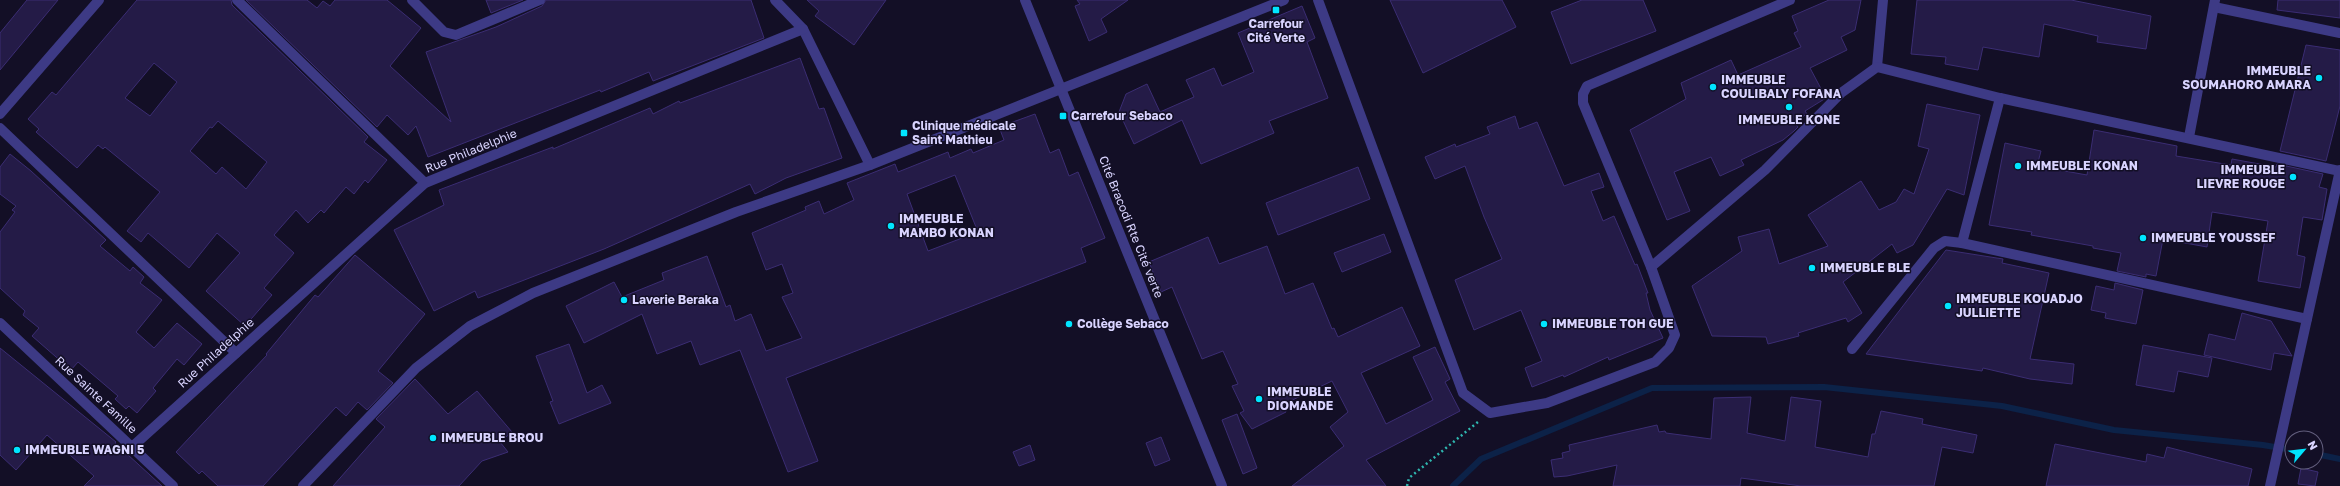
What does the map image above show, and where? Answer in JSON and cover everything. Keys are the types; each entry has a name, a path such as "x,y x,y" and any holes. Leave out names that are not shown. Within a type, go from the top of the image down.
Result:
{"street":[{"path":"0,114 99,0"},
{"path":"237,0 425,183"},
{"path":"412,0 444,32 456,35 540,0"},
{"path":"775,0 803,29 870,165"},
{"name":"Cité Bracodi Rte Cité verte","path":"1025,0 1222,486"},
{"path":"304,486 416,368 470,326 532,293 624,255 736,212 870,165 1061,89 1269,3 1284,0"},
{"path":"1318,0 1463,393 1490,412 1547,403 1655,362 1670,348 1674,335 1650,267 1583,103 1583,94 1587,86 1790,0"},
{"path":"1877,68 1883,0"},
{"path":"2189,138 2214,4 2340,33"},
{"name":"Rue Philadelphie","path":"132,447 425,183 803,29"},
{"path":"1650,267 1764,170 1841,92 1877,68 2000,98 2340,170 2270,486"},
{"path":"1962,243 2000,98"},
{"path":"0,128 236,352"},
{"path":"1852,349 1934,248 1945,241 1962,243 2307,319"},
{"name":"Rue Sainte Famille","path":"0,323 173,486"}],"path":[{"path":"1407,486 1409,478 1490,412"}],"building":[{"path":"27,0 58,0 0,70 0,33"},
{"path":"137,0 231,0 232,5 368,137 364,142 387,160 368,183 365,180 354,194 346,187 324,213 321,210 308,223 296,210 274,235 294,253 264,288 272,295 245,326 206,291 240,253 217,233 189,268 148,233 141,242 127,231 160,192 105,147 103,149 98,145 77,168 36,132 39,129 28,119 52,92 56,95","holes":["154,63 177,82 150,116 125,98","218,121 267,162 246,189 222,167 216,174 190,151 210,127 212,128"]},
{"path":"246,0 307,0 317,8 323,1 330,6 335,0 387,0 421,28 390,66 451,122 426,52 496,27 542,6 546,0 751,0 764,38 653,81 649,72 601,92 600,90 428,157 416,126 408,135 387,115 377,127"},
{"path":"486,0 523,0 491,13"},
{"path":"807,0 886,0 854,45 815,16 819,11"},
{"path":"1077,0 1128,0 1101,19 1107,32 1089,41 1075,6 1080,4"},
{"path":"1390,0 1502,0 1516,27 1423,73"},
{"path":"1582,0 1643,0 1656,31 1571,64 1551,12"},
{"path":"1829,0 1861,0 1855,30 1841,37 1847,50 1810,68 1826,98 1805,111 1807,114 1794,122 1798,127 1783,140 1741,160 1744,165 1720,176 1711,157 1674,172 1690,211 1667,220 1630,130 1686,99 1681,83 1731,60 1738,75 1801,47 1794,33 1798,31 1792,16"},
{"path":"1917,0 2071,0 2151,16 2146,49 2097,42 2098,36 2044,24 2039,57 1983,47 1978,70 1945,64 1946,57 1911,54"},
{"path":"2278,0 2340,0 2340,18 2277,10"},
{"path":"1302,6 1315,38 1307,42 1328,98 1269,121 1274,133 1201,164 1182,120 1134,144 1119,112 1126,94 1147,84 1160,112 1194,97 1186,80 1214,68 1222,86 1254,72 1238,33"},
{"name":"IMMEUBLE SOUMAHORO AMARA","path":"2306,45 2340,50 2340,106 2326,161 2280,151"},
{"path":"800,58 819,109 824,108 842,158 786,178 755,194 750,184 604,249 478,298 475,291 434,311 394,230 444,205 439,190 553,147 553,149 650,108 653,114 679,101 680,103"},
{"path":"1927,104 1980,115 1964,195 1947,189 1913,245 1897,253 1892,244 1843,282 1862,313 1848,322 1846,318 1798,333 1799,336 1768,344 1766,337 1712,336 1692,286 1742,251 1738,237 1769,229 1779,264 1828,246 1808,215 1861,181 1879,210 1896,202 1904,189 1914,194 1929,149 1918,146"},
{"path":"1035,114 1050,153 1059,149 1069,176 1078,172 1105,238 1081,248 1086,262 786,378 818,461 788,472 740,350 700,365 691,341 657,354 642,314 584,343 566,306 614,282 622,297 664,280 662,273 707,256 726,307 730,305 735,321 751,314 766,351 802,338 782,297 793,293 782,264 766,270 752,233 806,210 805,207 819,201 824,214 854,200 847,183 895,164 898,172 948,152 950,158 971,149 973,153 1004,140 999,127","holes":["955,175 978,232 928,251 907,194"]},
{"path":"1515,116 1519,129 1537,122 1564,186 1599,173 1604,187 1591,191 1603,221 1614,216 1635,265 1637,264 1648,293 1646,293 1650,310 1663,338 1609,360 1608,357 1564,377 1563,375 1532,387 1525,368 1542,361 1521,310 1474,330 1455,280 1502,259 1465,166 1435,179 1425,157 1455,144 1456,147 1490,134 1487,127"},
{"path":"2094,130 2177,146 2176,156 2231,165 2232,159 2276,167 2277,164 2323,174 2319,187 2327,189 2322,220 2303,217 2297,255 2305,257 2300,288 2258,281 2268,221 2212,212 2207,247 2163,239 2156,276 2146,274 2146,277 2117,271 2121,253 2093,248 2093,246 2031,235 2032,232 1989,225 2005,143 2041,151 2037,166 2087,175"},
{"path":"10,154 31,171 106,240 100,246 130,271 133,267 144,277 140,283 162,300 136,332 154,348 177,323 202,344 184,365 177,359 153,388 156,391 137,413 129,406 126,409 115,399 118,396 78,362 71,370 32,336 39,328 23,315 25,311 0,288 0,232 15,212 12,210 16,206 0,194 0,167"},
{"path":"1358,167 1370,199 1278,235 1266,203"},
{"path":"1384,234 1391,252 1342,272 1334,253"},
{"path":"1208,237 1219,264 1267,246 1285,294 1313,283 1332,329 1334,328 1338,337 1402,307 1420,346 1361,373 1386,424 1433,400 1413,357 1435,347 1450,379 1445,382 1460,411 1366,460 1386,486 1292,486 1344,446 1330,427 1348,412 1332,381 1282,405 1286,412 1252,429 1240,413 1244,411 1232,386 1238,384 1223,351 1202,359 1172,287 1161,292 1149,262"},
{"name":"IMMEUBLE KOUADJO JULLIETTE","path":"1946,250 2003,259 2002,263 2049,273 2030,359 2074,364 2072,384 2030,379 1983,368 1982,371 1866,354"},
{"path":"355,255 425,314 378,371 393,383 367,410 358,402 346,416 336,407 263,486 218,486 202,471 199,474 176,452 267,355 266,354 315,295 318,297"},
{"path":"2115,283 2143,290 2136,324 2105,318 2106,313 2091,310 2096,286 2114,290"},
{"path":"2242,313 2271,321 2292,356 2274,353 2271,370 2204,355 2209,334 2235,340"},
{"path":"569,344 587,393 602,385 611,403 559,424 550,402 553,401 536,356"},
{"path":"2143,345 2212,358 2208,377 2178,371 2174,392 2136,385"},
{"path":"0,348 116,442 115,443 162,486 84,486 94,476 47,435 16,470 0,455"},
{"path":"415,379 448,414 477,391 512,432 500,442 508,452 482,461 459,486 333,486 385,427 376,419"},
{"path":"1751,397 1747,433 1785,441 1791,397 1821,401 1815,447 1868,457 1872,434 1875,434 1881,411 1923,419 1922,424 1977,435 1973,453 1942,447 1934,486 1801,486 1741,478 1740,486 1613,486 1617,465 1567,476 1554,477 1551,460 1563,458 1562,453 1570,451 1569,445 1657,425 1659,432 1665,431 1666,433 1711,439 1714,398"},
{"path":"1237,414 1257,468 1243,474 1222,420"},
{"path":"1161,437 1170,460 1155,466 1146,443"},
{"path":"2055,444 2146,462 2147,454 2164,458 2167,447 2252,469 2248,486 2046,486"},
{"path":"1030,445 1035,460 1019,466 1013,452"},
{"path":"2301,470 2318,472 2315,486 2298,484"}],"waterway":[{"path":"1453,486 1481,459 1652,388 1824,387 2002,406 2114,430 2263,445 2284,449"},
{"path":"2324,456 2340,459"}],"place":[{"name":"Carrefour Cité Verte","path":"1276,10"},
{"name":"IMMEUBLE SOUMAHORO AMARA","path":"2319,78"},
{"name":"IMMEUBLE COULIBALY FOFANA","path":"1713,87"},
{"name":"IMMEUBLE KONE","path":"1789,107"},
{"name":"Carrefour Sebaco","path":"1063,116"},
{"name":"Clinique médicale Saint Mathieu","path":"904,133"},
{"name":"IMMEUBLE KONAN","path":"2018,166"},
{"name":"IMMEUBLE LIEVRE ROUGE","path":"2293,177"},
{"name":"IMMEUBLE MAMBO KONAN","path":"891,226"},
{"name":"IMMEUBLE YOUSSEF","path":"2143,238"},
{"name":"IMMEUBLE BLE","path":"1812,268"},
{"name":"Laverie Beraka","path":"624,300"},
{"name":"IMMEUBLE KOUADJO JULLIETTE","path":"1948,306"},
{"name":"Collège Sebaco","path":"1069,324"},
{"name":"IMMEUBLE TOH GUE","path":"1544,324"},
{"name":"IMMEUBLE DIOMANDE","path":"1259,399"},
{"name":"IMMEUBLE BROU","path":"433,438"},
{"name":"IMMEUBLE WAGNI 5","path":"17,450"}]}
